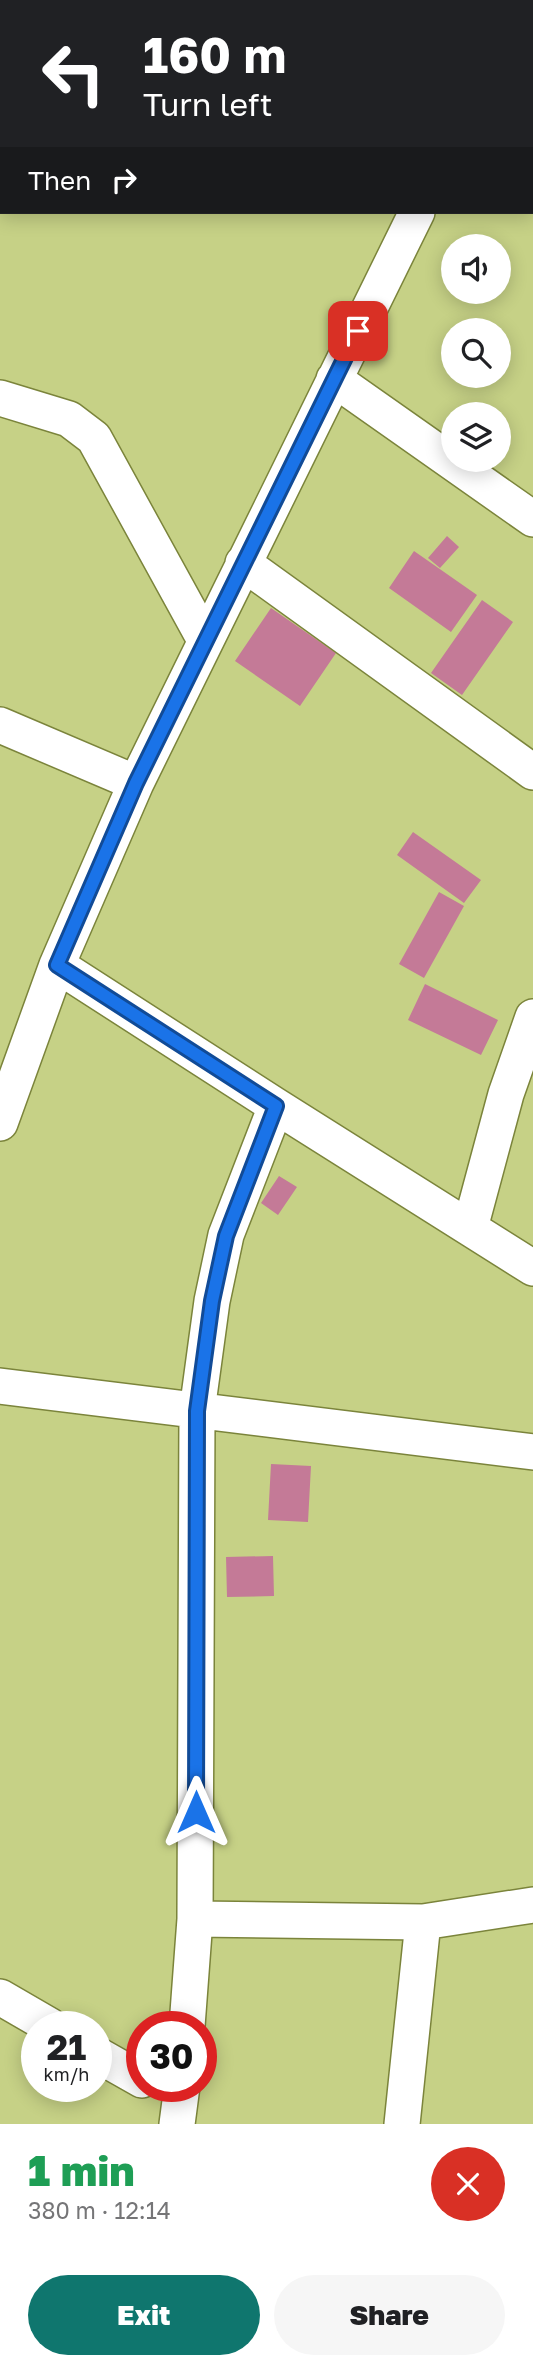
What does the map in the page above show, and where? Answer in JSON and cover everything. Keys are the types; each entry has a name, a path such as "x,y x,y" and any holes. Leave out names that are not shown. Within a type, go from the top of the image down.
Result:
{"street":[{"path":"0,1123 57,965 136,783 416,214"},
{"path":"334,379 533,519"},
{"path":"0,398 69,419 94,439 205,640"},
{"path":"243,563 533,772"},
{"path":"0,725 136,783"},
{"path":"57,965 533,1268"},
{"path":"470,1228 506,1094 533,1017"},
{"path":"188,2011 195,1919 197,1411 212,1301 226,1236 276,1106"},
{"path":"0,1386 533,1452"},
{"path":"195,1919 423,1922 533,1905"},
{"path":"402,2124 423,1922"},
{"path":"0,1997 24,2011"}],"building":[{"path":"447,536 459,547 440,568 428,558"},
{"path":"414,551 477,595 451,632 389,588"},
{"path":"482,600 513,622 462,695 431,673"},
{"path":"271,608 336,653 300,706 235,661"},
{"path":"413,832 481,880 464,903 397,855"},
{"path":"439,892 464,906 424,978 399,964"},
{"path":"425,984 498,1020 481,1055 408,1020"},
{"path":"279,1176 297,1187 278,1215 261,1203"},
{"path":"271,1464 311,1466 308,1522 268,1520"},
{"path":"273,1556 274,1596 227,1597 226,1557"}],"route":[{"path":"196,1812 197,1411 212,1301 226,1236 276,1106 57,965 136,783 358,331"}]}
